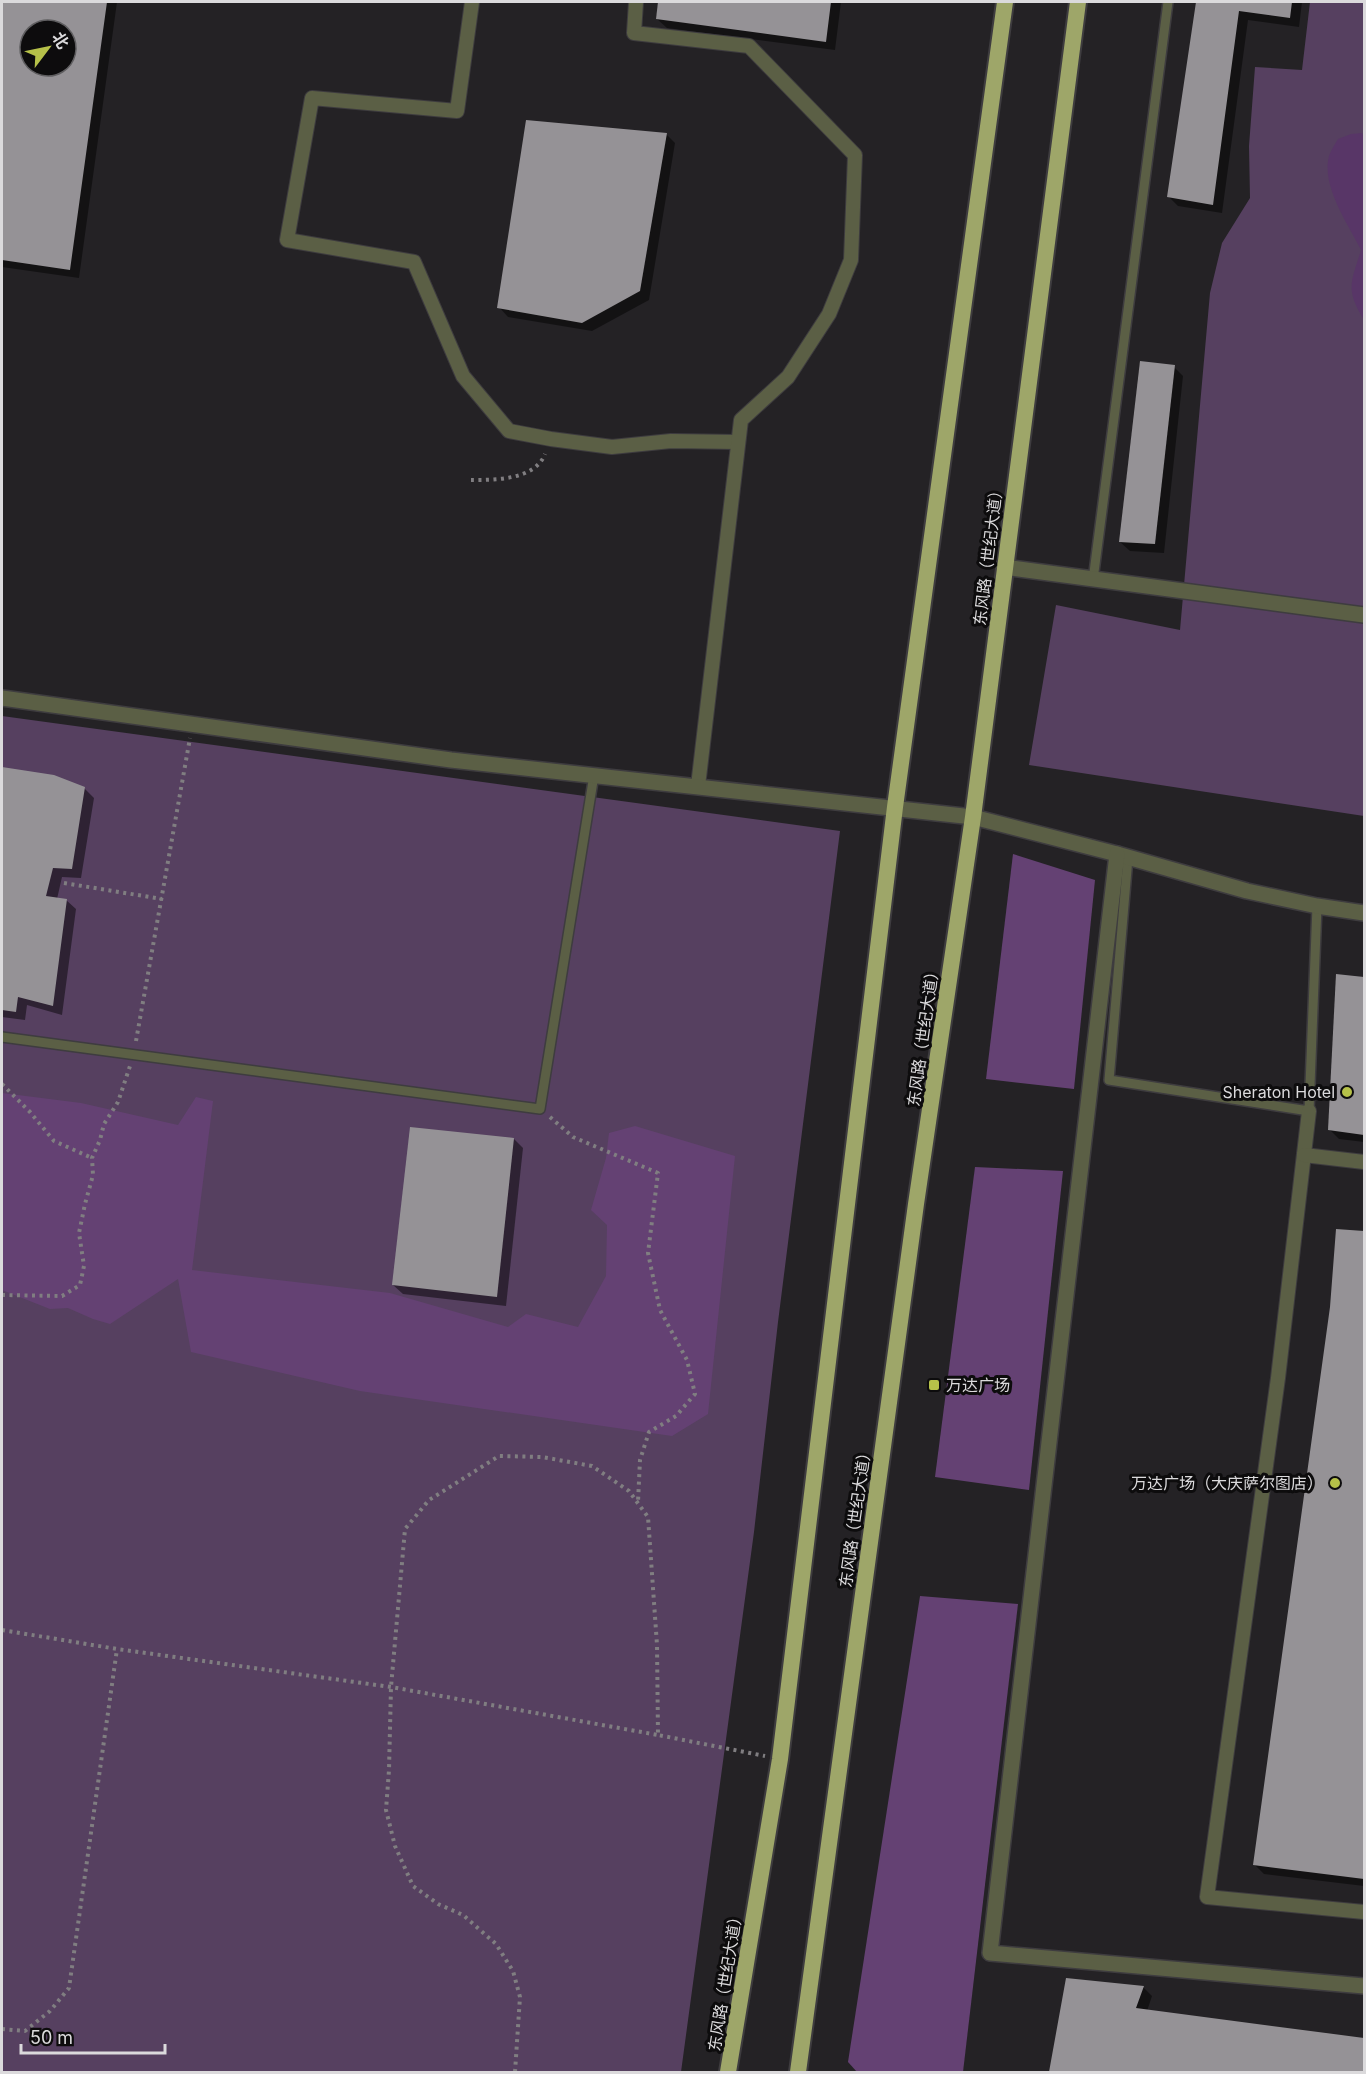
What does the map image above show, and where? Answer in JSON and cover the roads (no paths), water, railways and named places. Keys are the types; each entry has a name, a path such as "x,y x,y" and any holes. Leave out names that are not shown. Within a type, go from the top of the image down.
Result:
{"highway":[{"name":"东风路（世纪大道）","path":"728,2073 780,1759 895,807 1005,2"},
{"name":"东风路（世纪大道）","path":"798,2073 916,1204 973,817 1078,2"}],"street":[{"path":"472,2 457,111 312,98 287,240 414,262 463,376 509,431 612,447 671,441 738,442"},
{"path":"636,2 634,33 749,46 855,155 851,260 829,314 788,378 741,420 698,786"},
{"path":"1004,567 1365,615"},
{"path":"2,698 440,758 973,817 1247,891 1317,906 1365,913"},
{"path":"1122,856 990,1953 1365,1986"},
{"path":"1309,1111 1278,1378 1207,1898 1365,1912"},
{"path":"1304,1155 1365,1162"}],"lane":[{"path":"1093,580 1168,2"},
{"path":"2,1037 540,1109 594,775"},
{"path":"1122,856 1109,1080 1309,1111 1317,906"}],"place":[{"name":"Sheraton Hotel","path":"1347,1092"},
{"name":"万达广场","path":"934,1385"},
{"name":"万达广场（大庆萨尔图店）","path":"1335,1483"}]}
